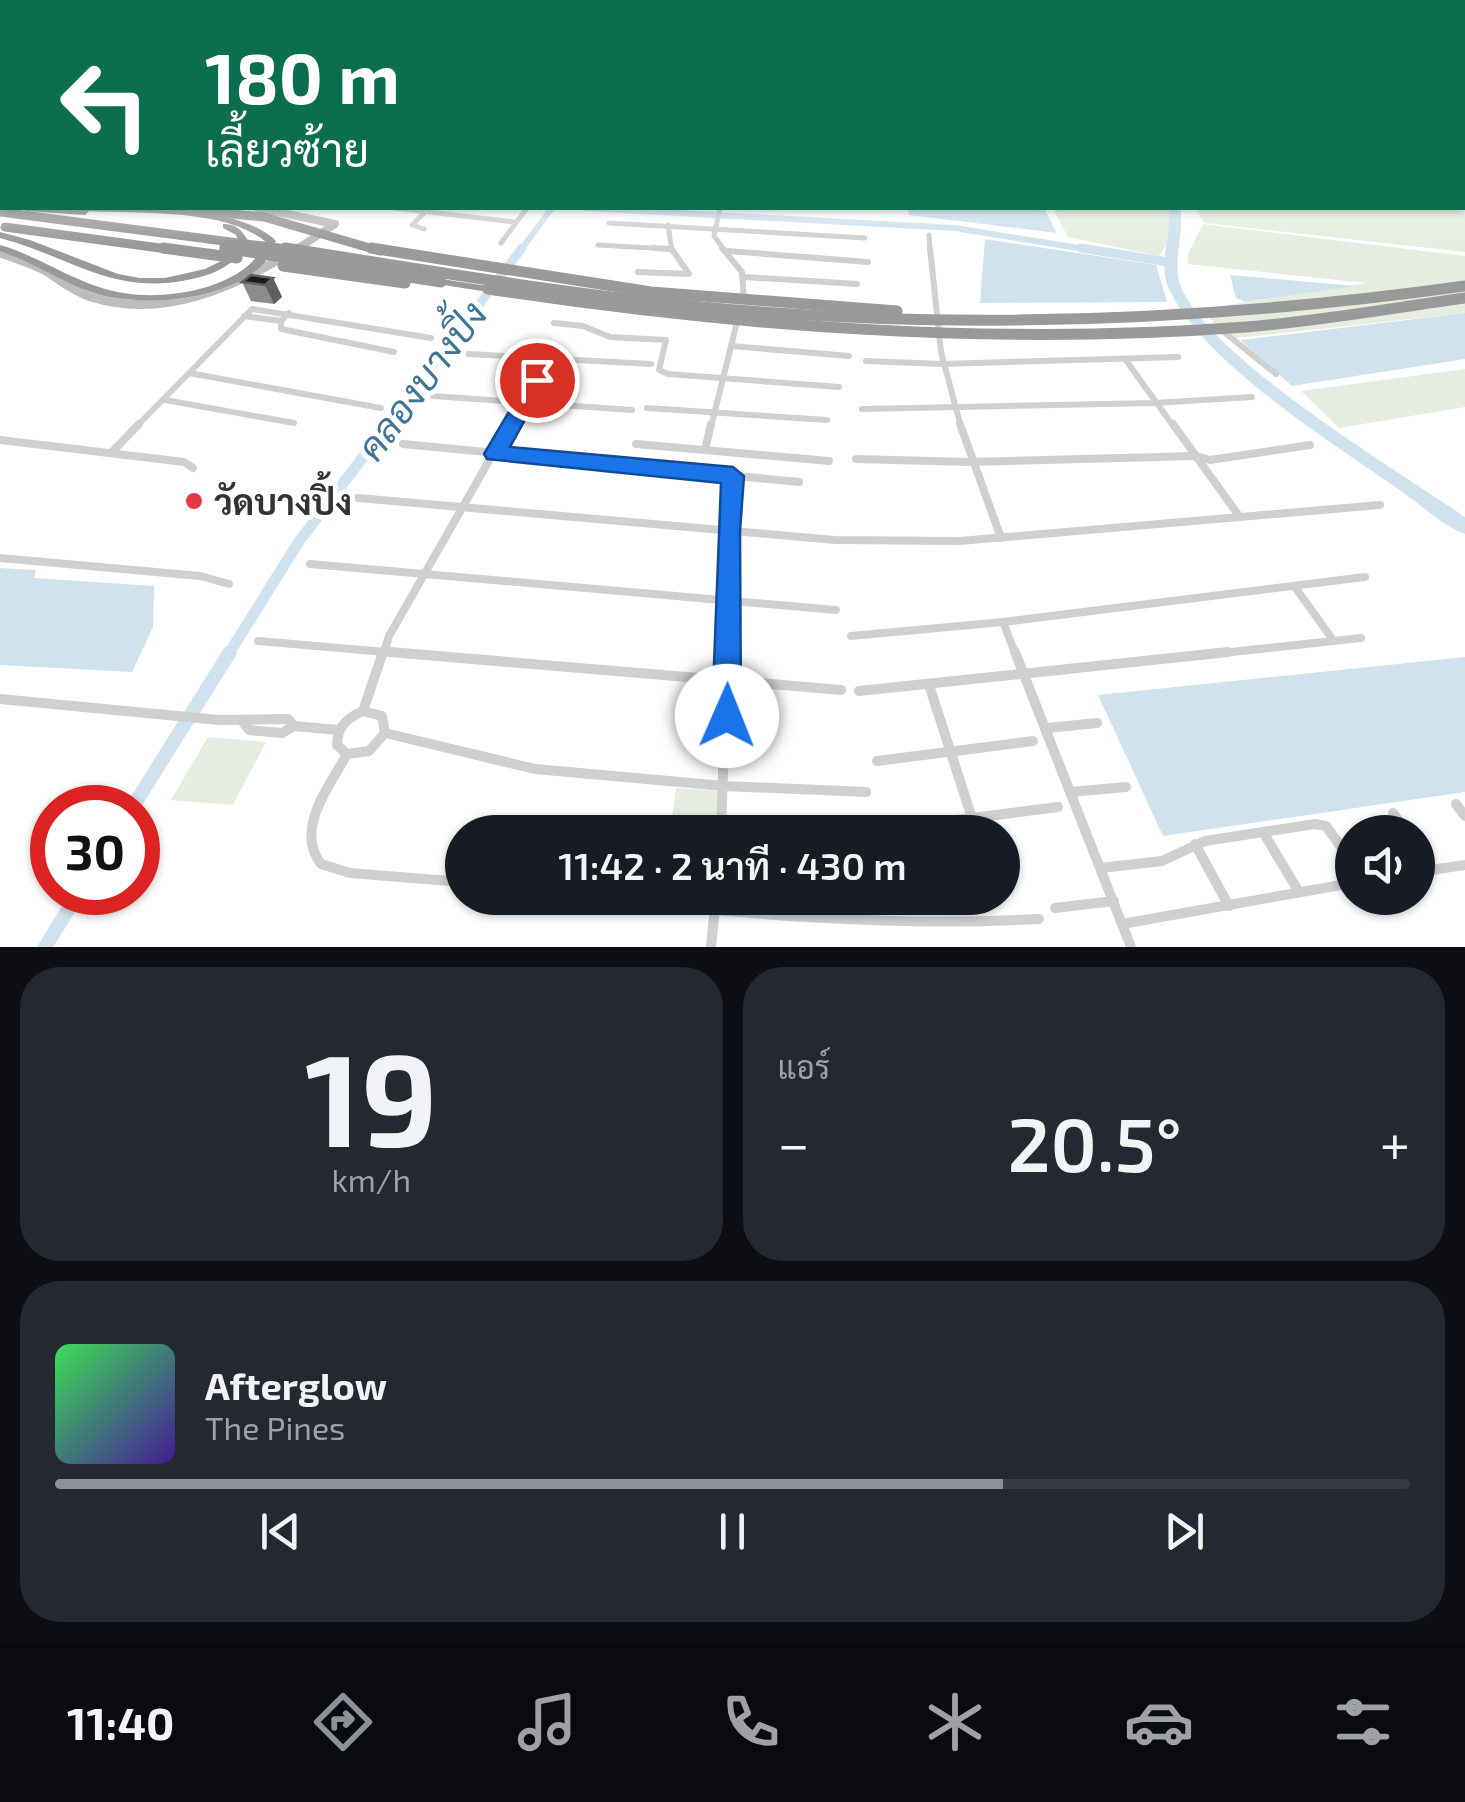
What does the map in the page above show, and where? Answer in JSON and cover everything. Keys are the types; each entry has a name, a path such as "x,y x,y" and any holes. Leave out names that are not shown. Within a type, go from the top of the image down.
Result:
{"highway":[{"path":"35,210 641,301 791,316 1022,322 1240,314 1465,286"},
{"path":"1,227 122,282 148,284 209,272 228,262 244,243 240,233 222,224 50,210"},
{"path":"0,250 54,268 99,292 146,298 196,291 234,279 262,259 271,241 261,229 228,220 103,210"},
{"path":"186,210 264,217 381,251 651,292 1022,322"},
{"path":"238,210 296,218 435,258"},
{"path":"1,227 385,282 441,282 638,312 865,332 1029,336 1219,328 1465,298"}],"street":[{"path":"0,250 102,300 166,302 244,281 336,224 268,210"},
{"path":"424,228 412,225 424,210 514,222"},
{"path":"501,243 524,210"},
{"path":"705,450 711,413 747,292 737,261 717,242 714,230 718,211"},
{"path":"608,223 865,238"},
{"path":"638,272 689,274 670,249 668,225"},
{"path":"929,235 929,295 942,364 971,462 1001,538"},
{"path":"598,245 670,249"},
{"path":"726,251 868,262"},
{"path":"744,277 857,284"},
{"path":"111,453 256,308 431,338"},
{"path":"244,316 280,321 289,314"},
{"path":"280,321 280,329 290,332 394,352"},
{"path":"554,323 583,326 610,337 666,340 668,344 659,365 662,372 839,388"},
{"path":"1219,328 1276,374"},
{"path":"730,346 849,356"},
{"path":"468,354 651,364"},
{"path":"866,361 942,364 1178,357"},
{"path":"364,711 382,654 422,574 548,359"},
{"path":"1124,359 1238,516"},
{"path":"189,373 382,408"},
{"path":"433,396 632,410"},
{"path":"862,409 1155,404 1252,397"},
{"path":"165,400 294,423"},
{"path":"646,408 827,420"},
{"path":"0,440 184,462 193,468"},
{"path":"403,444 799,482"},
{"path":"636,444 829,461"},
{"path":"856,458 971,462 1196,456 1210,460 1310,444"},
{"path":"722,815 728,680 728,531 733,476"},
{"path":"358,498 835,540 1001,538 1380,505"},
{"path":"0,558 200,576 229,584"},
{"path":"310,564 836,610"},
{"path":"851,636 1003,622 1365,578"},
{"path":"1295,587 1333,640"},
{"path":"1003,622 1048,728 1131,947"},
{"path":"859,691 1361,638"},
{"path":"258,640 382,654 841,690"},
{"path":"928,684 971,815"},
{"path":"0,699 244,722 249,730 282,733 294,726 338,730"},
{"path":"364,711 382,716 384,733 369,751 347,754 337,745 338,730 349,718 364,711"},
{"path":"1048,728 1097,723"},
{"path":"384,733 535,769 724,786 866,792"},
{"path":"877,761 1032,741"},
{"path":"347,754 313,824 310,841 315,856 324,866 344,871 445,880"},
{"path":"1071,792 1126,787"},
{"path":"1456,804 1465,816"},
{"path":"995,815 1058,807"},
{"path":"1101,868 1162,861 1195,844 1263,832 1326,826 1335,838"},
{"path":"1263,832 1299,892"},
{"path":"1195,844 1229,906"},
{"path":"1435,869 1465,865"},
{"path":"1122,924 1335,887"},
{"path":"1055,908 1114,901"},
{"path":"711,947 716,915"},
{"path":"756,915 890,925 1039,919"}],"shaded area":[{"path":"1054,210 1168,210 1176,230 1159,256 1068,237"},
{"path":"1196,210 1465,210 1465,252 1204,223"},
{"path":"1203,224 1465,256 1465,313 1228,339 1202,309 1366,283 1188,264 1188,254"},
{"path":"1465,369 1465,407 1339,428 1301,391"},
{"path":"208,737 266,742 233,805 171,800"},
{"path":"676,788 721,791 719,815 672,815"}],"water":[{"path":"908,210 1045,210 1057,233 909,215"},
{"path":"985,239 1156,265 1167,302 980,303"},
{"path":"1230,275 1354,286 1245,302 1236,298"},
{"path":"1465,313 1465,359 1292,386 1240,340"},
{"path":"0,568 36,570 34,578 154,586 153,627 132,672 0,665"},
{"path":"1465,657 1465,792 1163,836 1098,695"}],"building":[{"path":"251,275 273,278 265,285 242,282"}],"waterway":[{"name":"คลองบางปิ้ง","path":"520,251 551,210"},
{"path":"623,210 955,228 1097,251"},
{"path":"1174,210 1172,277 1193,317 1222,348 1305,415 1465,527"},
{"name":"คลองบางปิ้ง","path":"386,427 522,248"},
{"path":"1081,248 1168,262"},
{"name":"คลองบางปิ้ง","path":"228,655 298,543 388,424"},
{"name":"คลองบางปิ้ง","path":"146,785 230,652"},
{"name":"คลองบางปิ้ง","path":"45,947 65,915"}],"place":[{"name":"วัดบางปิ้ง","path":"194,501"}],"route":[{"path":"537,380 495,454 733,476 728,531 727,716"}]}
